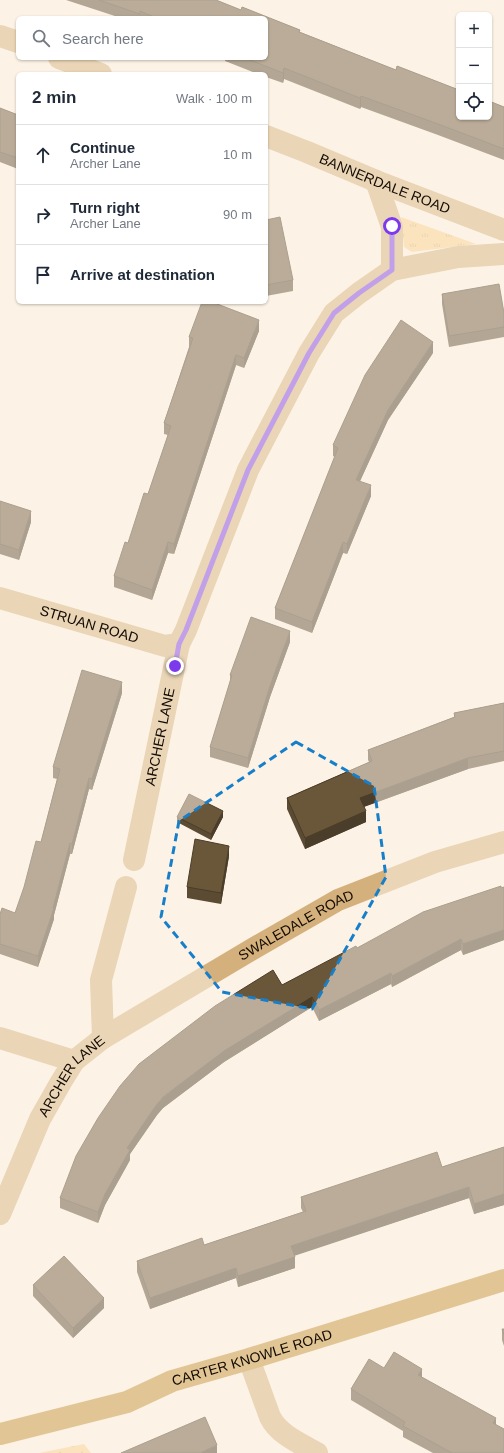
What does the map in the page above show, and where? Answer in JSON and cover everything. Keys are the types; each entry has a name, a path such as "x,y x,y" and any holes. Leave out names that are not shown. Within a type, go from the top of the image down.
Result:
{"street":[{"path":"0,36 16,41"},
{"path":"64,60 96,72"},
{"name":"BANNERDALE ROAD","path":"268,137 376,181 504,230"},
{"path":"376,181 392,226 392,270"},
{"name":"ARCHER LANE","path":"134,860 179,644 186,630 248,470 309,353 334,313 392,270 458,257 504,254"},
{"name":"STRUAN ROAD","path":"0,598 165,646 179,644"},
{"name":"SWALEDALE ROAD","path":"103,1038 256,946 338,900 435,862 504,842"},
{"name":"ARCHER LANE","path":"0,1214 40,1119 74,1061 103,1038 101,980 126,887"},
{"path":"0,1038 74,1061"},
{"name":"CARTER KNOWLE ROAD","path":"0,1434 127,1402 172,1381 249,1359 504,1280"},
{"path":"249,1359 274,1426 317,1453"}],"highlighted area":[{"path":"296,742 374,786 386,877 312,1009 222,992 161,917 179,821"}],"green space":[{"path":"401,217 476,244 412,252 404,247"},
{"path":"84,1444 91,1453 39,1453"}],"building":[{"path":"99,0 216,0 241,10 242,7 265,16 151,16 140,11 140,14"},
{"path":"268,17 300,30 299,32 396,70 397,66 456,89 456,120 492,120 492,102 504,107 504,149 361,96 360,98 284,68 283,73 250,60 268,60"},
{"path":"0,108 16,114 16,157 0,152"},
{"path":"280,217 293,280 268,285 268,220"},
{"path":"499,284 504,313 504,327 449,336 442,294"},
{"path":"201,304 217,304 259,320 244,358 236,355 174,544 168,542 152,590 114,576 125,542 128,543 144,493 148,494 171,426 164,423 193,338 189,337"},
{"path":"401,320 433,342 388,410 356,480 371,485 347,544 343,542 312,622 275,608 338,448 333,445 365,375"},
{"path":"0,501 31,511 19,550 0,544"},
{"path":"251,617 290,631 270,686 248,758 210,747 232,675 230,675"},
{"path":"82,670 122,682 92,779 89,778 72,844 70,843 54,908 38,956 0,944 0,914 2,908 15,913 24,887 36,841 41,842 60,769 53,767"},
{"path":"504,703 504,751 468,758 360,798 366,811 305,838 287,798 372,761 368,750 455,717 454,713"},
{"path":"189,794 223,811 211,834 177,817"},
{"path":"195,839 229,846 221,893 187,887"},
{"path":"501,886 501,888 504,887 504,930 463,944 461,939 392,976 391,973 319,1010 312,997 224,1051 163,1097 127,1148 130,1150 105,1194 98,1212 60,1198 76,1156 98,1118 120,1086 139,1064 215,1006 273,970 282,985 356,946 357,948 423,912"},
{"path":"504,1147 504,1194 474,1204 469,1187 291,1246 295,1257 238,1276 236,1268 150,1298 137,1261 202,1238 204,1245 306,1211 301,1197 437,1152 442,1167"},
{"path":"64,1256 104,1298 73,1328 33,1285"},
{"path":"394,1352 422,1369 418,1375 496,1418 493,1423 504,1429 504,1453 452,1453 403,1426 405,1422 351,1389 369,1359 384,1368"},
{"path":"205,1417 217,1445 200,1453 121,1453"}],"route":[{"path":"175,666 179,644 186,630 248,470 309,353 334,313 392,270 392,226"}]}
